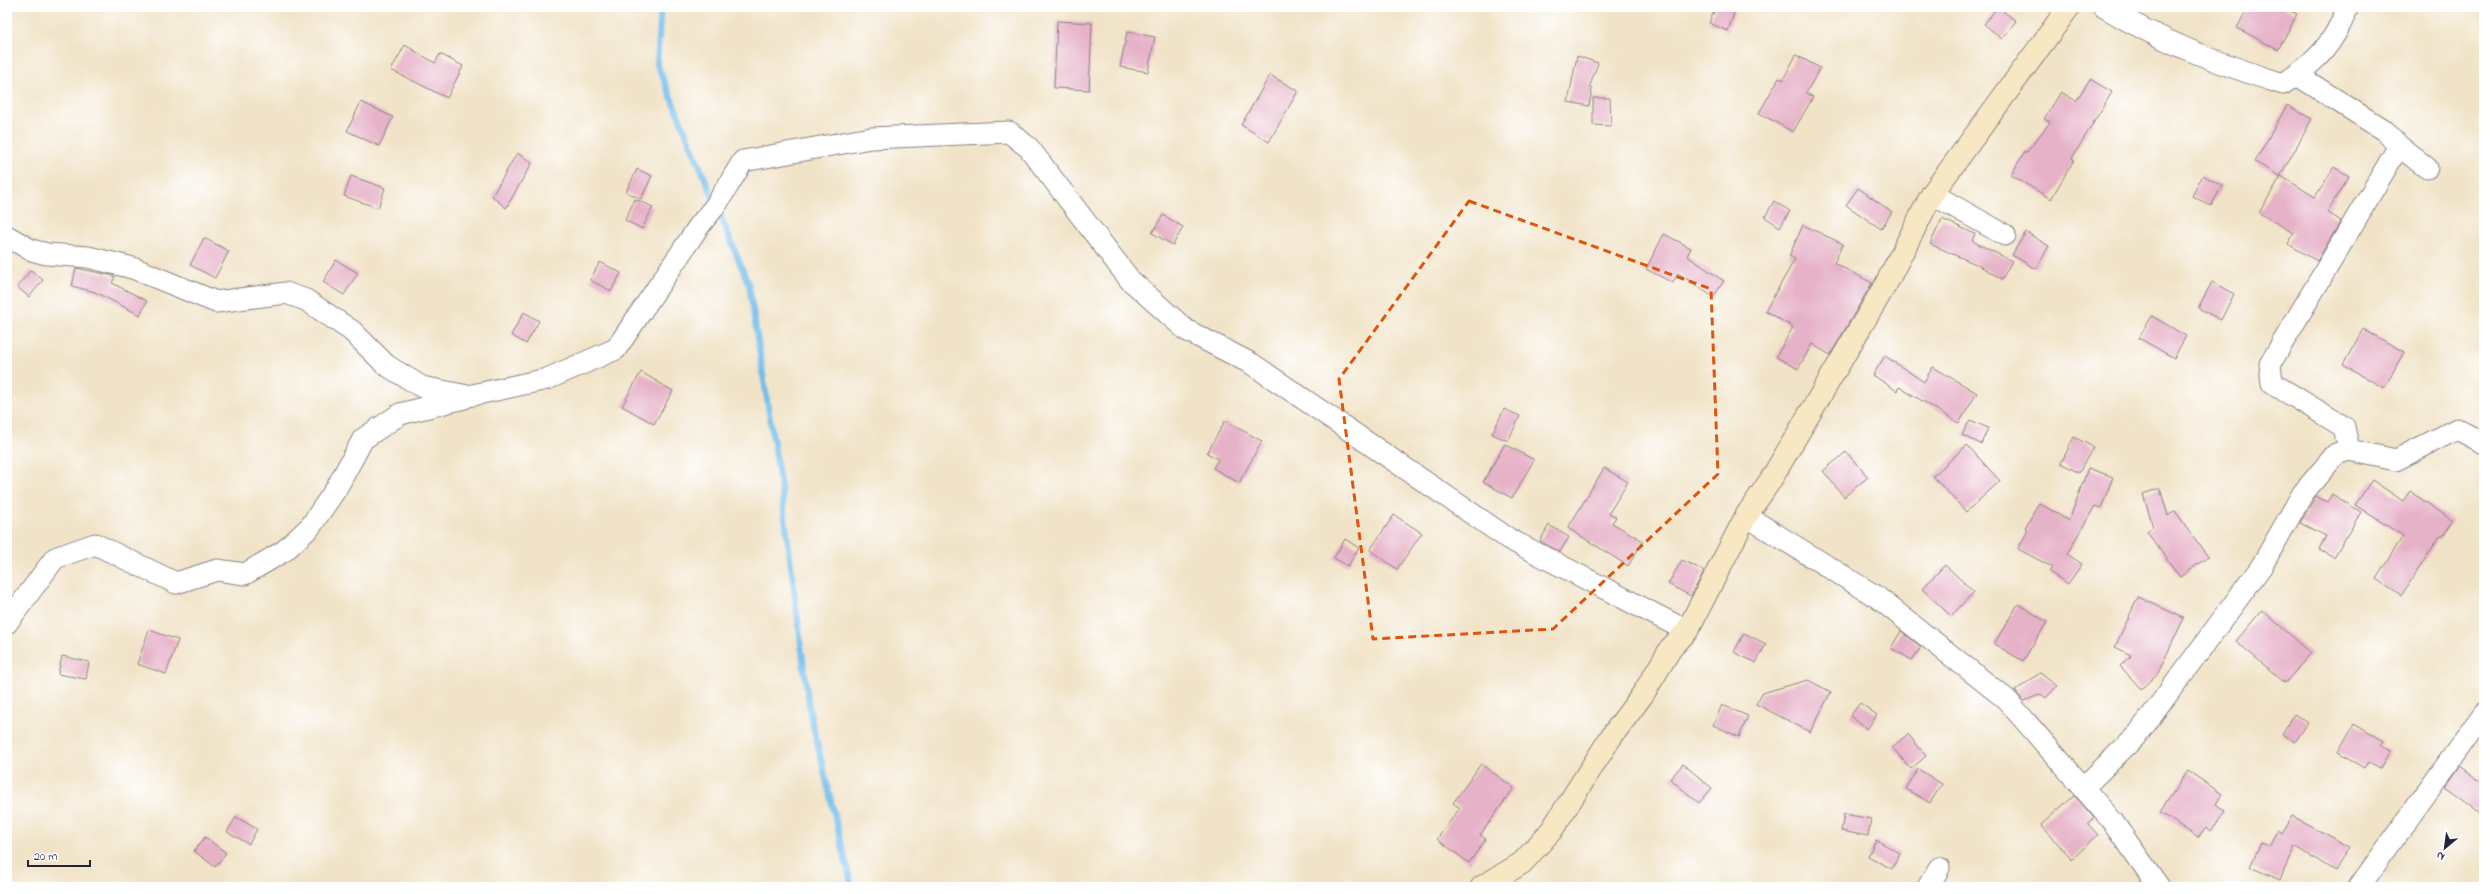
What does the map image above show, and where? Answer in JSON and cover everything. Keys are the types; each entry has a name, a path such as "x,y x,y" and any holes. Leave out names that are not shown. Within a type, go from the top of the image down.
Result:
{"street":[{"path":"1482,887 1522,863 1551,831 1611,737 1643,694 1671,648 1686,631 1746,516 1770,480 1886,284 1932,194 2069,7"},
{"path":"2104,7 2132,24 2219,64 2283,84 2310,66 2338,31 2348,7"},
{"path":"2297,75 2385,131 2399,146 2427,168"},
{"path":"7,622 55,558 95,544 176,583 217,570 245,574 284,551 310,527 336,489 363,439 400,414 468,396 547,379 616,349 699,226 716,205 743,161 871,138 1009,132 1029,148 1130,280 1186,330 1252,364 1509,539 1686,631"},
{"path":"2349,450 2344,427 2272,383 2270,364 2399,146"},
{"path":"1932,194 2005,235"},
{"path":"7,236 31,250 47,254 88,257 133,268 216,302 286,293 306,300 352,331 386,365 422,387 468,396"},
{"path":"2083,788 2138,734 2261,567 2303,493 2336,454 2349,450 2396,460 2457,429 2484,443"},
{"path":"1746,516 1877,597 2006,699 2113,822 2159,887"},
{"path":"2359,887 2484,713"},
{"path":"1928,887 1939,868"}],"highlighted area":[{"path":"1469,201 1711,289 1718,474 1553,629 1373,639 1339,379"}],"building":[{"path":"1716,7 1736,7 1728,31 1709,23"},
{"path":"1998,7 2016,21 2002,39 1984,24"},
{"path":"2248,7 2282,7 2297,14 2278,50 2237,28"},
{"path":"1057,21 1092,23 1089,90 1054,88"},
{"path":"1127,32 1155,37 1148,72 1120,67"},
{"path":"405,45 435,63 440,54 463,66 447,98 391,70"},
{"path":"1796,55 1820,68 1806,93 1813,97 1793,132 1759,113 1779,78 1783,80"},
{"path":"1577,56 1598,63 1589,88 1592,89 1589,106 1568,102"},
{"path":"1270,75 1298,91 1269,142 1241,125"},
{"path":"2090,79 2112,92 2072,158 2074,160 2051,199 2011,175 2025,151 2027,152 2050,122 2044,119 2061,92 2076,101"},
{"path":"1593,98 1610,98 1611,126 1593,125"},
{"path":"361,102 393,117 379,146 347,131"},
{"path":"2287,105 2312,119 2280,176 2255,162"},
{"path":"517,153 532,163 506,208 492,196"},
{"path":"2334,167 2349,176 2327,212 2341,221 2317,261 2288,244 2294,233 2259,213 2281,176 2315,197"},
{"path":"637,169 652,176 641,199 626,192"},
{"path":"2203,175 2222,186 2211,206 2192,196"},
{"path":"351,176 385,188 378,208 344,196"},
{"path":"1858,188 1892,212 1881,229 1846,205"},
{"path":"635,199 653,207 642,229 625,220"},
{"path":"1774,201 1790,211 1780,227 1765,217"},
{"path":"1163,215 1183,227 1173,245 1152,233"},
{"path":"1942,219 1975,234 1972,241 2012,261 2002,279 1978,265 1930,244"},
{"path":"1803,225 1843,244 1834,263 1872,283 1830,355 1812,344 1798,369 1776,357 1793,327 1765,311 1795,259 1789,256"},
{"path":"2026,232 2049,246 2036,269 2012,255"},
{"path":"1664,234 1691,248 1687,256 1724,281 1713,297 1678,273 1673,283 1646,269"},
{"path":"204,238 229,251 215,278 190,265"},
{"path":"336,260 358,273 344,295 323,282"},
{"path":"600,262 621,273 611,291 590,280"},
{"path":"76,268 115,277 112,283 147,301 140,315 95,292 72,286"},
{"path":"31,270 43,280 29,297 17,287"},
{"path":"2212,282 2234,294 2221,320 2198,308"},
{"path":"524,312 539,321 526,344 511,335"},
{"path":"2152,316 2186,336 2174,358 2139,338"},
{"path":"2363,329 2404,352 2384,388 2343,365"},
{"path":"1885,356 1924,382 1933,367 1977,393 1959,423 1899,387 1897,391 1873,375"},
{"path":"641,372 673,391 654,424 622,406"},
{"path":"1504,409 1520,416 1508,441 1492,434"},
{"path":"1970,420 1988,428 1981,444 1962,435"},
{"path":"1225,421 1262,441 1239,483 1213,468 1218,459 1207,453"},
{"path":"2074,437 2093,447 2079,473 2061,463"},
{"path":"1505,444 1534,460 1512,498 1483,482"},
{"path":"1967,445 2000,481 1966,512 1933,476"},
{"path":"1846,452 1868,477 1844,497 1823,471"},
{"path":"1604,468 1628,482 1609,513 1616,517 1612,523 1643,541 1628,566 1568,528"},
{"path":"2088,468 2113,477 2101,508 2095,506 2067,554 2082,564 2068,584 2049,572 2052,567 2018,549 2028,530 2025,528 2039,503 2069,521"},
{"path":"2372,480 2403,501 2410,491 2453,521 2442,537 2440,536 2401,596 2376,579 2403,536 2355,505"},
{"path":"2160,488 2168,516 2175,511 2208,557 2180,577 2147,532 2153,527 2143,494"},
{"path":"2332,494 2361,512 2334,557 2319,549 2326,536 2300,523 2316,496 2327,502"},
{"path":"1394,515 1422,533 1397,569 1370,550"},
{"path":"1549,525 1569,537 1560,552 1540,541"},
{"path":"1345,539 1359,548 1348,566 1334,558"},
{"path":"1682,560 1704,571 1691,596 1668,584"},
{"path":"1945,565 1974,592 1951,616 1922,589"},
{"path":"2138,597 2184,618 2158,673 2141,689 2120,666 2131,655 2115,647"},
{"path":"2018,604 2047,622 2023,661 1994,644"},
{"path":"2262,610 2311,653 2285,683 2236,641"},
{"path":"149,630 178,640 166,674 137,664"},
{"path":"1901,631 1921,647 1912,660 1891,648"},
{"path":"1744,633 1766,644 1756,663 1734,652"},
{"path":"62,656 89,662 86,679 58,674"},
{"path":"2040,673 2057,686 2046,698 2041,694 2024,701 2015,691"},
{"path":"1808,680 1831,692 1810,732 1756,704 1762,693"},
{"path":"1860,703 1877,715 1867,729 1850,716"},
{"path":"1722,705 1748,716 1739,737 1713,725"},
{"path":"2294,714 2308,723 2295,742 2282,734"},
{"path":"2354,724 2383,741 2380,746 2390,751 2380,768 2369,762 2365,768 2338,752"},
{"path":"1908,734 1926,756 1911,769 1892,747"},
{"path":"1481,764 1514,788 1480,835 1486,839 1469,863 1437,839 1460,808 1453,803"},
{"path":"1683,764 1712,788 1699,803 1670,779"},
{"path":"2460,766 2484,783 2484,816 2445,788"},
{"path":"1918,769 1942,784 1930,803 1906,789"},
{"path":"2188,771 2222,794 2216,804 2225,811 2211,831 2206,827 2198,838 2160,812"},
{"path":"2074,795 2094,818 2088,824 2098,835 2072,859 2041,825"},
{"path":"1844,814 1871,819 1868,836 1841,831"},
{"path":"2292,816 2349,847 2335,871 2295,846 2280,880 2250,867 2261,842 2269,846 2277,831 2281,834"},
{"path":"236,817 257,829 249,844 227,832"},
{"path":"205,837 226,853 215,867 194,851"},
{"path":"1876,840 1900,853 1892,869 1868,856"}],"waterway":[{"path":"661,7 657,64 714,200"},
{"path":"717,208 749,285 782,495 810,714 852,887"}]}
